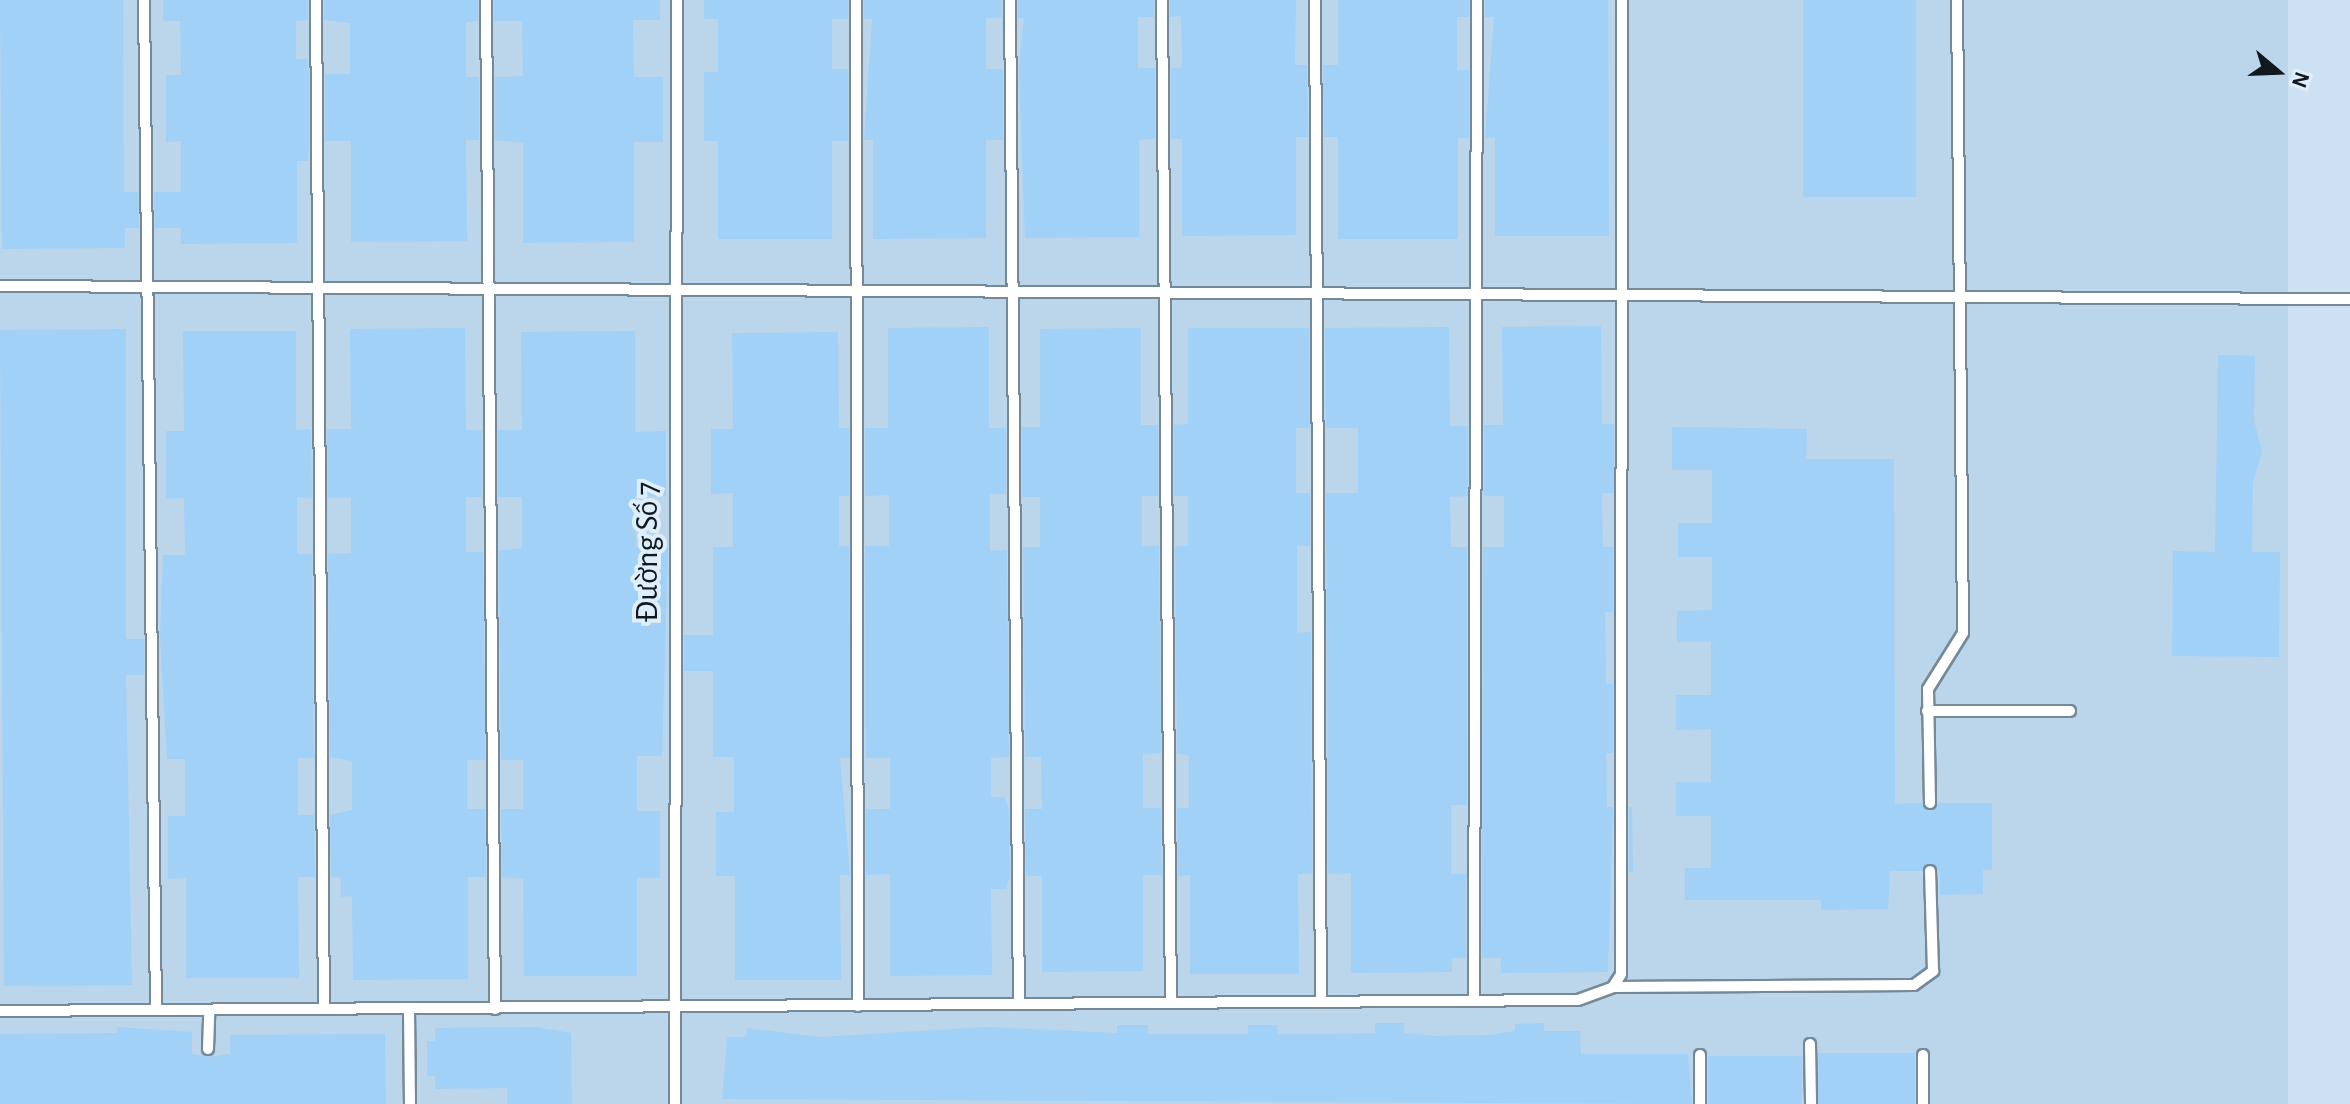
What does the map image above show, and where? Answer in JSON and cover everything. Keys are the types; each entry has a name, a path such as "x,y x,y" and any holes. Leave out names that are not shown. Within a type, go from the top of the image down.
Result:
{"lane":[{"path":"144,0 156,1010"},
{"path":"316,0 324,1009"},
{"path":"486,0 495,1009"},
{"name":"Đường Số 7","path":"675,1104 672,1007 673,289 677,0"},
{"path":"856,0 860,291 858,1006"},
{"path":"1010,0 1019,1004"},
{"path":"1162,0 1171,1003"},
{"path":"1315,0 1321,1002"},
{"path":"1474,1000 1477,0"},
{"path":"1613,987 1621,974 1617,300 1622,0"},
{"path":"1930,803 1928,689 1963,633 1957,0"},
{"path":"0,286 673,289 1617,300 2350,299"},
{"path":"1927,711 2070,711"},
{"path":"0,1011 1578,1000 1613,987 1914,985 1933,971 1930,871"},
{"path":"409,1009 410,1104"},
{"path":"208,1049 209,1011"},
{"path":"1810,1044 1811,1104"},
{"path":"1700,1055 1700,1104"},
{"path":"1923,1055 1923,1104"}],"shaded area":[{"path":"0,0 2288,0 2288,1104 0,1104"}],"building":[{"path":"0,0 123,0 124,192 138,192 139,228 125,228 125,248 2,249"},
{"path":"163,0 308,0 308,20 296,21 296,59 307,59 309,74 308,161 297,161 297,243 181,244 181,228 155,228 154,192 181,192 181,141 166,142 166,75 181,75 180,21 163,21"},
{"path":"324,0 478,0 478,21 466,22 466,77 479,77 479,140 466,140 467,241 351,242 351,141 325,141 325,74 350,74 350,23 324,20"},
{"path":"494,0 660,0 660,20 633,20 634,77 663,77 663,142 634,142 634,242 523,243 523,143 495,140 495,77 523,76 522,21 494,21"},
{"path":"704,0 848,0 848,19 832,19 832,69 848,69 848,141 832,141 832,239 718,239 718,141 704,141 704,72 718,72 718,19 704,19"},
{"path":"864,0 1002,0 1002,18 986,18 986,69 1003,69 1003,140 986,140 986,238 873,239 873,140 864,140 872,19 864,19"},
{"path":"1018,0 1154,0 1154,17 1138,17 1138,68 1155,68 1155,139 1139,140 1139,237 1025,238 1019,68 1024,18 1018,18"},
{"path":"1170,0 1296,0 1295,65 1307,65 1308,137 1296,137 1296,235 1182,236 1182,139 1171,139 1171,68 1182,68 1181,16 1170,17"},
{"path":"1338,0 1469,0 1469,17 1457,17 1457,70 1469,70 1469,138 1458,138 1458,239 1338,239 1338,137 1324,137 1323,65 1338,65"},
{"path":"1485,0 1608,0 1609,236 1495,236 1495,138 1485,138 1494,17 1485,17"},
{"path":"1803,0 1916,0 1916,197 1803,197"},
{"path":"1601,326 1602,424 1614,424 1614,493 1602,493 1603,547 1613,547 1613,612 1605,612 1606,684 1613,684 1613,753 1606,753 1607,807 1613,807 1608,972 1501,973 1501,958 1482,958 1483,547 1504,547 1504,496 1484,496 1484,425 1503,425 1502,327"},
{"path":"989,327 989,428 1006,428 1006,494 990,494 990,551 1007,550 1009,757 991,758 991,797 1004,797 1009,809 1010,877 1006,889 991,889 992,975 890,976 890,874 866,875 866,809 890,809 890,758 866,758 865,546 889,546 889,495 865,496 865,428 888,428 888,328"},
{"path":"1449,327 1450,426 1468,426 1468,496 1450,497 1451,547 1467,547 1467,805 1451,805 1451,874 1466,874 1466,958 1452,958 1452,972 1351,973 1351,873 1328,874 1326,493 1358,493 1358,428 1326,428 1325,328"},
{"path":"465,328 466,430 482,430 482,497 466,497 466,552 483,552 485,760 467,760 467,809 485,809 486,877 468,877 468,979 353,980 352,896 341,897 341,878 331,877 330,815 352,810 352,761 330,757 328,554 351,553 351,498 328,498 327,429 351,429 350,329"},
{"path":"1141,328 1141,425 1158,425 1158,496 1142,496 1142,546 1159,546 1161,753 1143,754 1143,808 1161,808 1162,875 1143,875 1143,971 1042,972 1042,876 1026,876 1025,809 1042,809 1041,757 1025,757 1023,547 1040,547 1040,497 1022,497 1022,427 1040,427 1040,329"},
{"path":"1188,328 1309,328 1310,428 1296,428 1296,493 1310,493 1310,546 1297,546 1297,633 1311,632 1312,874 1298,874 1299,974 1190,974 1190,875 1178,876 1177,808 1189,808 1189,756 1177,753 1175,546 1188,546 1188,496 1174,496 1174,425 1188,424"},
{"path":"126,329 126,639 144,639 144,675 126,675 132,985 4,986 0,330"},
{"path":"183,331 296,331 296,430 311,429 312,498 297,497 297,554 312,554 314,758 298,758 298,815 314,815 315,877 298,877 299,978 186,978 186,878 168,879 168,816 185,816 185,759 167,759 160,638 163,555 185,555 184,498 166,499 166,431 184,431"},
{"path":"635,331 635,432 666,431 666,496 635,496 636,547 668,547 662,756 637,756 637,811 660,811 660,878 637,878 637,976 524,976 523,879 502,877 501,809 523,809 523,760 501,760 499,551 522,548 522,497 498,497 498,430 522,430 521,332"},
{"path":"838,332 839,428 849,428 849,496 839,496 839,546 849,546 850,758 840,758 850,875 840,875 841,980 735,980 735,876 716,876 716,812 734,812 734,757 713,757 713,671 684,671 684,635 713,635 713,547 733,547 733,493 711,494 711,429 733,429 732,333"},
{"path":"2218,355 2255,356 2254,420 2262,452 2253,482 2252,552 2280,552 2279,657 2172,656 2173,551 2215,552"},
{"path":"1672,427 1807,429 1806,459 1894,459 1895,804 1922,803 1929,811 1938,803 1992,803 1992,870 1983,870 1983,894 1940,895 1940,871 1931,863 1922,871 1890,871 1888,909 1821,910 1821,900 1685,900 1685,868 1711,868 1711,816 1676,816 1676,782 1711,782 1711,729 1676,730 1676,695 1711,695 1711,642 1677,642 1677,611 1712,610 1712,557 1678,557 1678,523 1712,523 1712,470 1672,470"},
{"path":"1629,807 1632,807 1633,872 1629,872"},
{"path":"1375,1023 1404,1023 1404,1033 1435,1036 1490,1035 1515,1031 1515,1024 1544,1023 1544,1031 1580,1031 1581,1054 1688,1054 1692,1104 722,1099 727,1037 746,1037 747,1028 820,1037 986,1027 1117,1033 1117,1025 1148,1025 1148,1034 1248,1034 1248,1025 1277,1025 1278,1034 1334,1034 1375,1033"},
{"path":"117,1027 192,1032 192,1054 209,1057 230,1054 230,1035 385,1034 386,1104 0,1104 0,1034 117,1033"},
{"path":"536,1027 571,1033 572,1104 507,1104 507,1088 435,1089 435,1076 427,1076 427,1041 435,1041 435,1028"},
{"path":"1818,1053 1915,1053 1915,1104 1818,1104"},
{"path":"1708,1056 1802,1056 1802,1104 1708,1104"}]}
